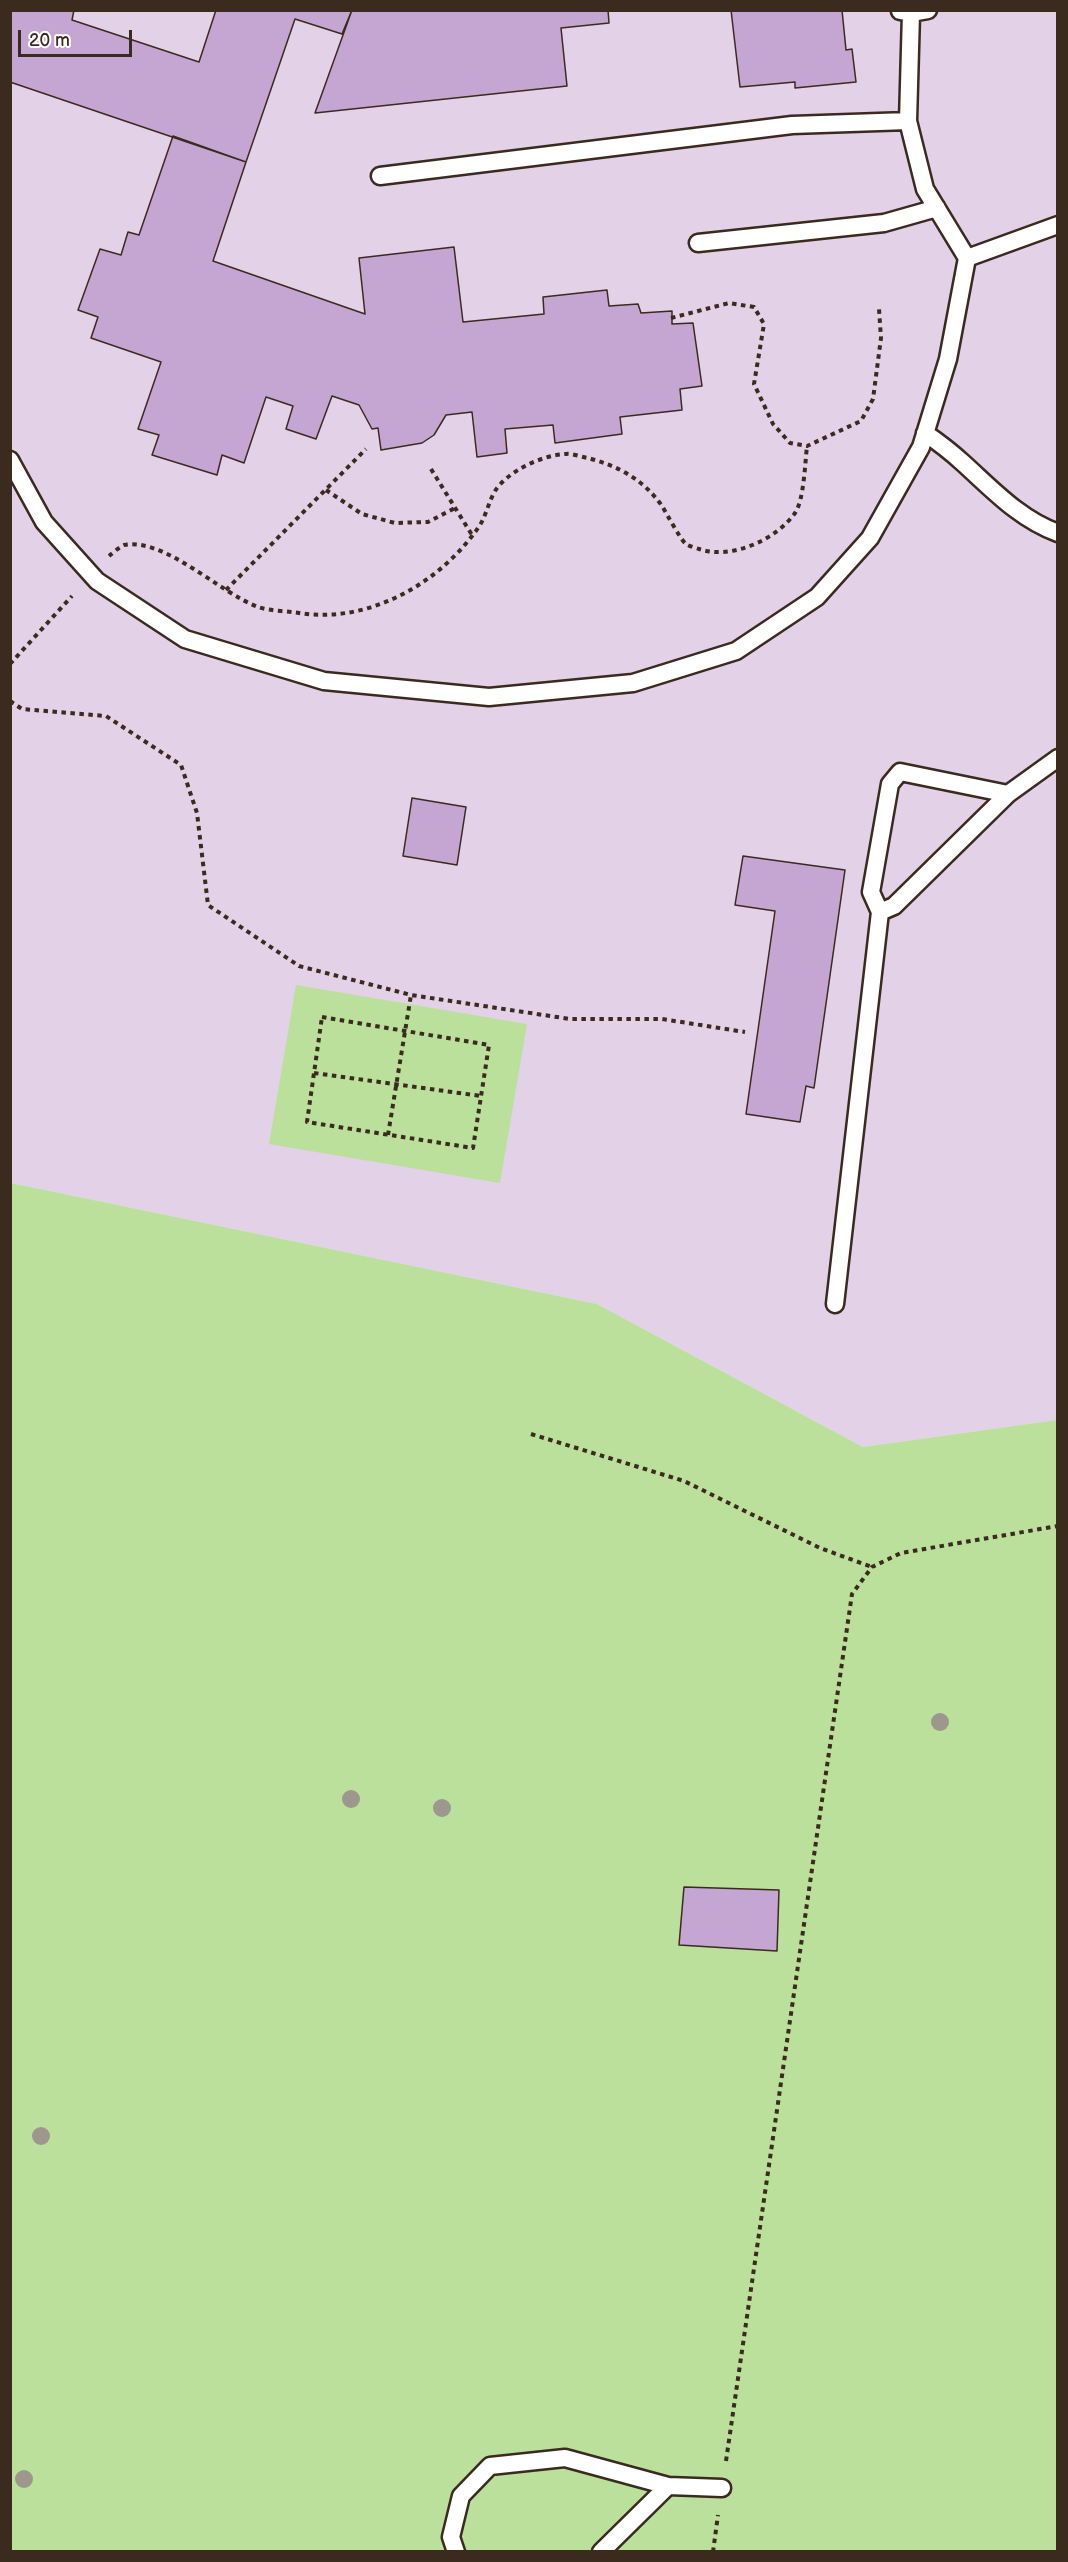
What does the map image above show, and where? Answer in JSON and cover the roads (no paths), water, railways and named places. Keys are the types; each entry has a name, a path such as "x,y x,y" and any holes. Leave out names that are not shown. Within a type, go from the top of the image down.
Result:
{"lane":[{"path":"10,460 44,522 97,581 185,639 324,681 489,697 633,683 736,651 817,597 870,538 921,447 926,433 948,359 967,258 925,189 908,121 905,12 928,10"},
{"path":"380,176 792,125 908,121"},
{"path":"698,243 884,223 937,208"},
{"path":"967,258 1058,225"},
{"path":"926,433 961,460 1003,501 1045,528 1058,533"},
{"path":"880,912 894,906 1008,794 1058,758"},
{"path":"835,1304 880,912 871,892 890,784 900,772 1008,794"},
{"path":"456,2552 451,2537 461,2496 490,2466 565,2458 668,2486 722,2488"},
{"path":"601,2552 668,2486"}]}
